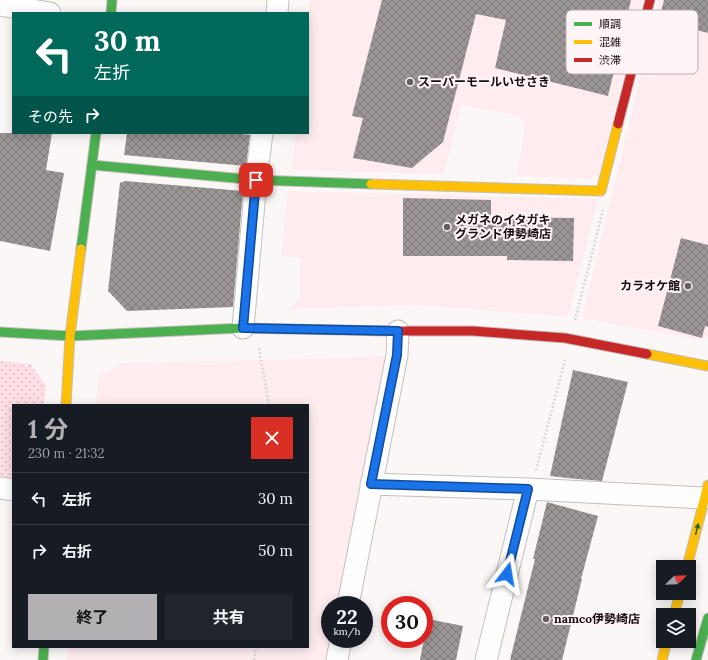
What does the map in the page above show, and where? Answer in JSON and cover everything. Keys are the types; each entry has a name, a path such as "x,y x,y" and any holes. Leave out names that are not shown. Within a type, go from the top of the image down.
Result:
{"street":[{"path":"111,12 112,0"},
{"path":"277,12 278,0"},
{"path":"647,10 650,0"},
{"path":"0,5 44,12"},
{"path":"92,165 256,180 601,191 631,74"},
{"path":"66,404 70,336 96,134"},
{"path":"249,328 256,180 262,134"},
{"path":"0,332 70,336 249,328 473,331 565,338 708,366"},
{"path":"350,596 397,355 398,331"},
{"path":"371,484 528,489 706,491 689,560"},
{"path":"0,488 12,490"},
{"path":"486,660 528,489"},
{"path":"696,660 708,618"},
{"path":"43,660 44,648"},
{"path":"337,660 339,648"},
{"path":"662,660 665,648"}],"path":[{"path":"574,322 604,205 601,191"},
{"path":"249,328 269,404"},
{"path":"528,489 533,478 565,360"},
{"path":"254,660 256,648"}],"shaded area":[{"path":"310,0 642,0 640,10 566,10 566,74 624,74 599,174 590,179 517,176 525,126 518,115 461,106 444,174 292,170 296,134 309,134 309,12"},
{"path":"659,0 708,0 708,336 699,340 582,318 641,74 698,74 698,10 657,10"},
{"path":"288,191 598,199 568,317 414,305 289,309 300,298 300,258 281,256"},
{"path":"389,356 341,596 321,596 321,648 330,648 328,660 67,660 68,648 309,648 309,404 96,404 99,377 122,363"},
{"path":"0,361 30,364 46,385 44,404 12,404 12,480 0,478"}],"building":[{"name":"スーパーモールいせさき","path":"382,0 631,0 629,10 566,10 566,74 613,74 608,96 495,68 506,20 476,14 443,142 412,168 353,158 363,118 352,116"},
{"path":"664,0 708,0 708,33 698,30 698,10 662,10"},
{"path":"0,133 52,134 46,170 64,173 50,251 0,241"},
{"path":"127,134 250,135 246,166 124,155"},
{"path":"125,181 243,191 233,307 127,311 108,291 120,183"},
{"path":"403,198 491,200 491,217 574,218 573,261 507,260 507,256 403,256"},
{"name":"カラオケ館","path":"681,238 708,245 708,327 705,326 702,338 658,326"},
{"path":"573,370 628,382 602,481 550,476"},
{"path":"547,502 598,516 581,579 562,660 510,660 535,559 533,559"},
{"path":"433,620 463,626 456,660 420,660 422,648 433,648"}],"traffic: fast":[{"path":"111,12 112,0"},
{"path":"81,249 96,134"},
{"path":"92,165 256,180 371,184"},
{"path":"0,332 70,336 243,328 388,331"},
{"path":"696,660 708,618"},
{"path":"43,660 44,648"}],"traffic: slow":[{"path":"371,184 601,191 618,124"},
{"path":"66,404 70,336 81,249"},
{"path":"647,354 708,366"},
{"path":"689,560 708,485"},
{"path":"676,608 678,600"},
{"path":"662,660 665,648"}],"traffic: jam":[{"path":"647,10 650,0"},
{"path":"618,124 631,74"},
{"path":"388,331 473,331 565,338 647,354"}],"place":[{"name":"スーパーモールいせさき","path":"410,82"},
{"name":"メガネのイタガキ グランド伊勢崎店","path":"447,227"},
{"name":"カラオケ館","path":"688,286"},
{"name":"namco伊勢崎店","path":"546,619"}],"route":[{"path":"256,180 243,328 398,331 397,355 371,484 528,489 507,574"}]}
